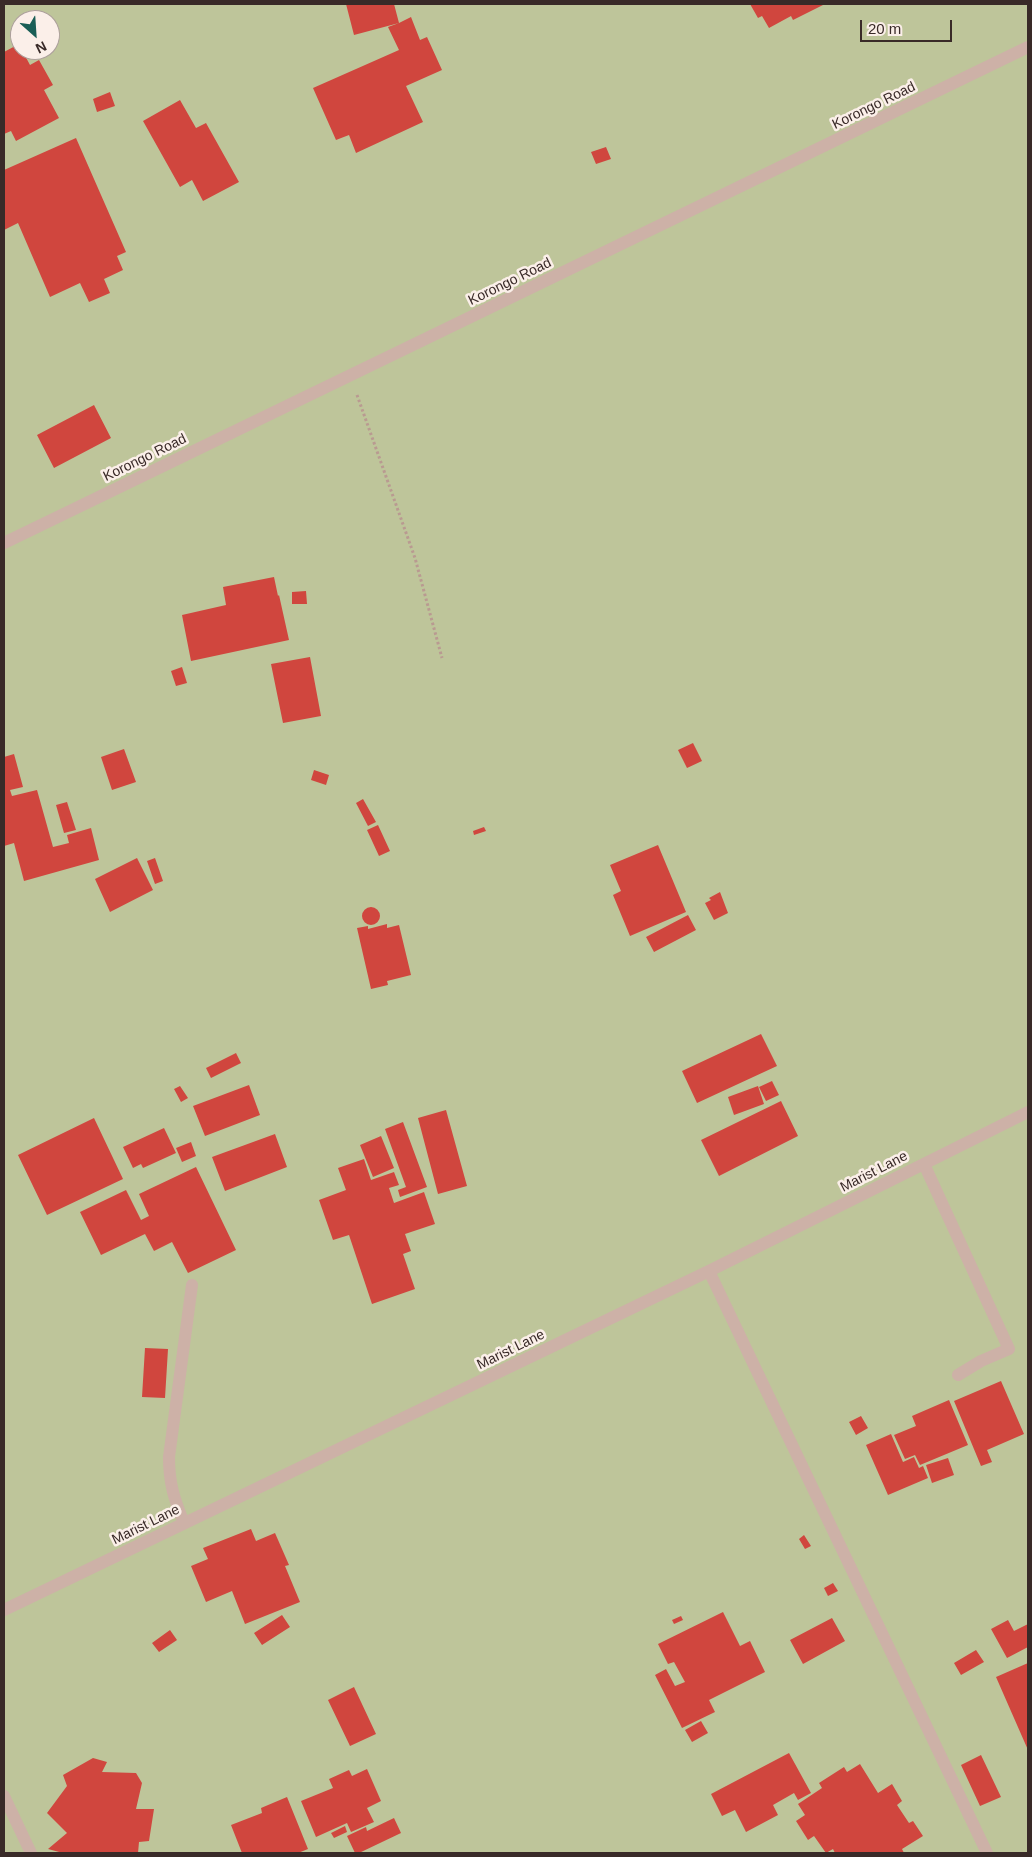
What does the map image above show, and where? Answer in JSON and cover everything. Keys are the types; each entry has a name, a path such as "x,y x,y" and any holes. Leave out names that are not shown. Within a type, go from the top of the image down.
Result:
{"street":[{"name":"Korongo Road","path":"4,543 1028,48"},
{"name":"Marist Lane","path":"4,1610 709,1271 1028,1112"},
{"path":"924,1164 1009,1349 958,1374"},
{"path":"709,1271 987,1853"},
{"path":"184,1523 174,1499 169,1479 169,1457 192,1285"},
{"path":"4,1796 31,1853"}],"path":[{"path":"350,376 415,558 442,658"}],"green space":[{"path":"4,4 1028,4 1028,1853 4,1853"}],"building":[{"path":"346,4 394,4 399,23 354,35"},
{"path":"750,4 825,4 793,20 791,16 769,28 762,16 758,18"},
{"path":"411,17 420,40 427,37 442,70 406,86 423,122 356,153 349,135 336,140 313,88 399,50 388,27"},
{"path":"10,49 10,60 27,60 30,65 39,60 53,85 44,90 59,118 16,141 11,131 4,134 4,52"},
{"path":"110,92 115,106 97,112 93,99"},
{"path":"180,100 196,128 206,123 239,182 203,201 192,180 180,187 143,121"},
{"path":"76,138 126,252 117,256 123,270 104,279 110,293 89,302 80,283 50,297 18,223 4,230 4,170"},
{"path":"606,147 611,159 596,164 591,152"},
{"path":"94,405 111,438 54,468 37,435"},
{"path":"274,577 289,640 191,661 182,615 226,605 223,587"},
{"path":"306,591 307,604 292,604 292,592"},
{"path":"310,657 321,716 283,723 271,664"},
{"path":"182,667 187,683 176,686 171,671"},
{"path":"693,743 702,761 687,768 678,750"},
{"path":"124,749 136,782 112,790 101,757"},
{"path":"14,754 23,787 10,790 12,796 37,790 53,847 69,843 67,835 91,828 99,860 24,881 14,843 4,846 4,757"},
{"path":"314,770 329,775 326,785 311,780"},
{"path":"363,799 376,822 368,826 356,803"},
{"path":"67,802 76,830 64,833 56,805"},
{"path":"378,825 390,851 379,856 367,830"},
{"path":"484,827 486,831 474,835 473,831"},
{"path":"658,845 686,912 630,936 613,895 621,891 610,865"},
{"path":"137,858 153,890 110,912 95,879"},
{"path":"155,858 163,881 155,884 147,861"},
{"path":"720,892 728,913 714,920 705,903 711,900 709,898"},
{"path":"367,907 375,907 380,912 378,923 367,925 362,920 362,912"},
{"path":"688,915 696,930 654,952 646,937"},
{"path":"387,924 387,928 399,925 411,975 387,981 388,985 371,989 357,928 368,926 368,929"},
{"path":"761,1034 777,1066 697,1103 682,1071"},
{"path":"236,1053 241,1063 211,1078 206,1068"},
{"path":"772,1081 779,1095 766,1101 759,1087"},
{"path":"249,1085 260,1115 205,1136 193,1106"},
{"path":"180,1086 188,1098 181,1102 174,1089"},
{"path":"758,1086 764,1104 734,1115 728,1097"},
{"path":"781,1101 798,1136 719,1176 701,1140"},
{"path":"446,1110 467,1186 438,1194 418,1118"},
{"path":"94,1118 123,1179 47,1215 18,1155"},
{"path":"403,1122 427,1187 400,1197 398,1190 406,1187 385,1129"},
{"path":"164,1128 176,1153 143,1168 141,1164 133,1168 123,1147"},
{"path":"275,1134 287,1167 225,1191 212,1157"},
{"path":"381,1136 394,1168 373,1177 360,1145"},
{"path":"191,1142 196,1156 182,1162 176,1148"},
{"path":"364,1159 371,1180 394,1172 399,1185 389,1188 394,1203 424,1192 435,1224 405,1234 411,1251 403,1254 415,1289 372,1304 349,1235 333,1240 319,1200 346,1190 338,1168"},
{"path":"196,1167 236,1250 188,1273 172,1242 154,1251 145,1234 101,1255 80,1212 126,1190 141,1220 149,1216 139,1194"},
{"path":"145,1348 168,1349 165,1398 142,1397"},
{"path":"1001,1381 1024,1434 987,1450 992,1462 981,1466 954,1401"},
{"path":"949,1400 968,1445 920,1465 915,1455 905,1459 894,1435 916,1426 912,1416"},
{"path":"861,1416 868,1428 856,1435 849,1422"},
{"path":"891,1434 903,1462 914,1457 919,1468 923,1466 928,1478 888,1495 866,1445"},
{"path":"948,1458 954,1475 932,1483 926,1465"},
{"path":"251,1529 256,1541 275,1533 289,1565 285,1566 300,1602 245,1624 232,1591 206,1602 191,1566 208,1559 203,1548"},
{"path":"804,1535 811,1546 805,1549 799,1539"},
{"path":"833,1583 838,1591 828,1596 824,1588"},
{"path":"723,1612 740,1646 750,1641 765,1672 709,1700 715,1712 682,1728 655,1675 666,1669 675,1686 685,1682 674,1662 668,1664 658,1644"},
{"path":"282,1615 290,1627 262,1645 254,1633"},
{"path":"681,1616 683,1620 674,1624 672,1620"},
{"path":"832,1618 845,1641 803,1664 790,1640"},
{"path":"1008,1620 1014,1631 1028,1624 1028,1647 1007,1658 991,1629"},
{"path":"170,1630 177,1640 159,1652 152,1643"},
{"path":"976,1650 984,1662 961,1675 954,1663"},
{"path":"1028,1663 1028,1750 996,1677"},
{"path":"354,1687 376,1734 350,1746 328,1700"},
{"path":"701,1721 708,1733 692,1742 685,1730"},
{"path":"789,1753 811,1793 798,1800 794,1793 773,1805 778,1815 746,1832 735,1810 722,1816 711,1794"},
{"path":"981,1755 1001,1797 980,1806 961,1765"},
{"path":"93,1758 107,1762 102,1772 136,1773 142,1783 136,1809 154,1809 149,1841 139,1842 138,1853 63,1853 48,1849 67,1833 47,1813 67,1786 63,1775"},
{"path":"860,1764 878,1793 892,1784 902,1801 897,1805 909,1823 913,1821 923,1836 902,1849 904,1853 835,1853 833,1849 826,1853 814,1836 808,1840 796,1821 805,1815 798,1804 822,1788 819,1783 844,1767 847,1772"},
{"path":"367,1769 381,1801 367,1808 374,1822 351,1832 347,1823 316,1837 301,1801 333,1788 329,1779 349,1770 352,1776"},
{"path":"287,1797 308,1849 298,1853 242,1853 231,1825 262,1813 261,1808"},
{"path":"394,1818 401,1833 359,1853 355,1853 347,1836 366,1827 367,1831"},
{"path":"345,1826 347,1832 334,1838 331,1833"}]}
